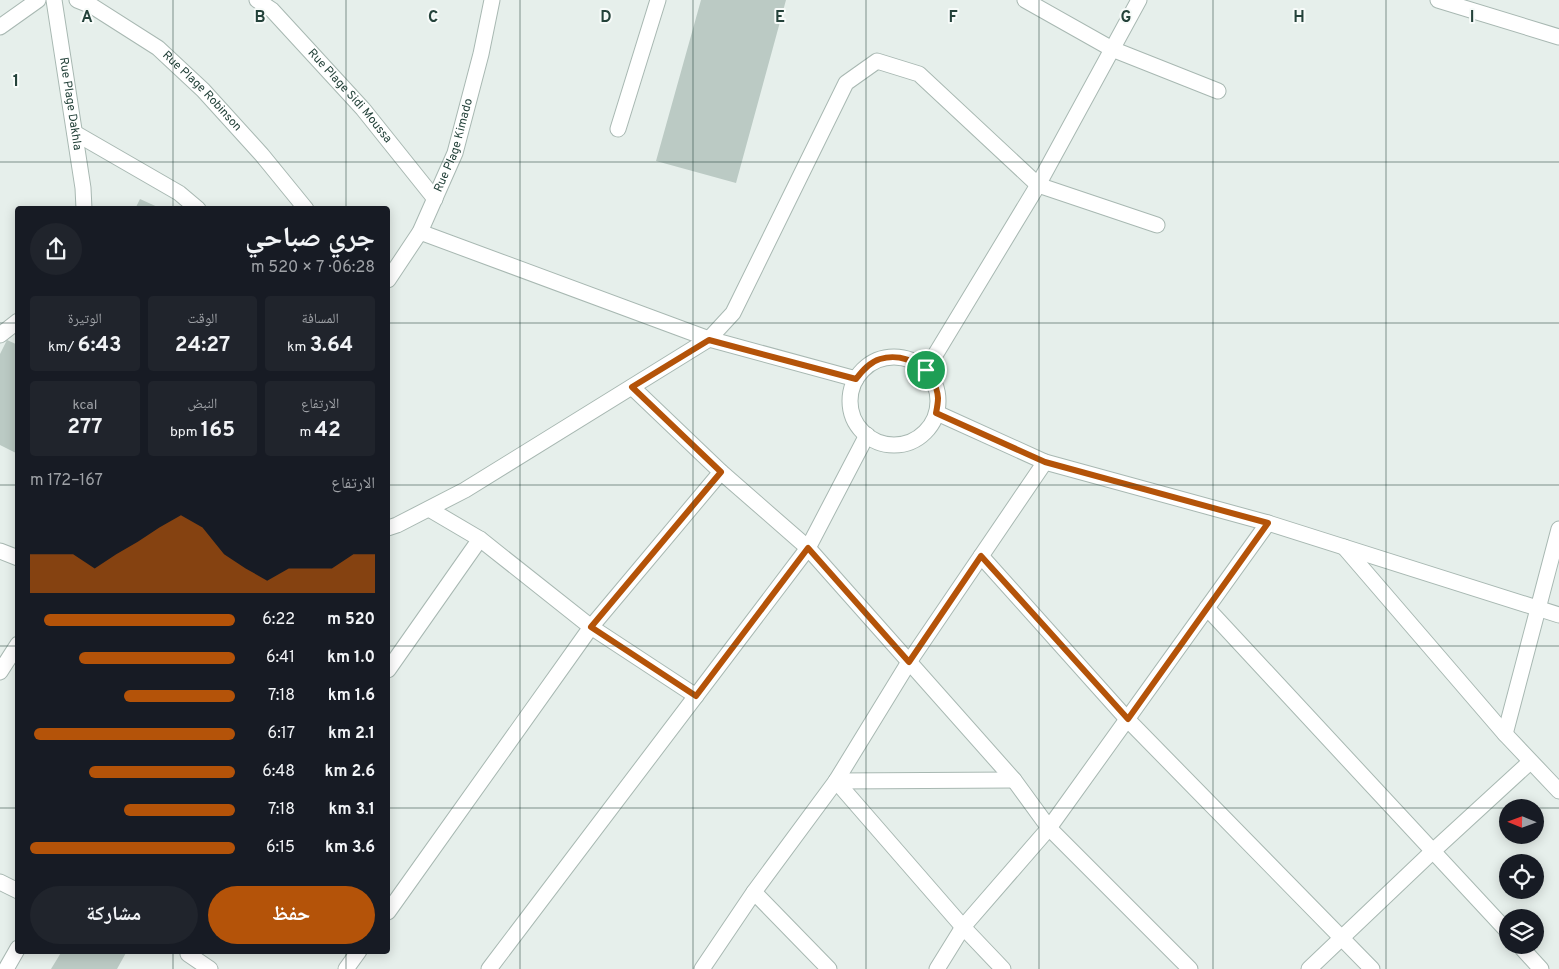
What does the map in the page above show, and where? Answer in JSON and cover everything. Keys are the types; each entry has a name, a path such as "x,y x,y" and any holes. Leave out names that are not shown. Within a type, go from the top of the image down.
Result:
{"street":[{"path":"0,27 38,0"},
{"name":"Rue Plage Dakhla","path":"54,0 83,188 84,206"},
{"name":"Rue Plage Robinson","path":"77,0 92,6 158,48 203,90 304,206"},
{"name":"Rue Plage Sidi Moussa","path":"257,0 272,10 363,109 435,199"},
{"name":"Rue Plage Kimado","path":"390,277 420,232 454,153 481,54 492,0"},
{"path":"618,129 658,0"},
{"path":"1025,0 1112,49 1218,91"},
{"path":"926,370 1038,185 1139,0"},
{"path":"1443,1 1559,37"},
{"path":"390,527 465,490 709,340 733,313 846,83 877,61 918,74 1038,185 1157,225"},
{"path":"75,134 179,193 194,206"},
{"path":"420,232 709,340 856,379"},
{"path":"0,335 15,323"},
{"path":"894,357 909,360 926,370 934,383 938,398 936,413 930,427 918,438 901,445 885,444 867,435 856,424 851,410 851,394 856,379 866,367 879,359 894,357"},
{"path":"632,387 721,472 808,548 1014,780 1049,828 1190,969"},
{"path":"936,413 1045,462 1268,523 1559,615"},
{"path":"489,969 808,548 867,435"},
{"path":"702,969 754,892 836,781 909,662 1045,462"},
{"path":"390,909 591,627 721,472"},
{"path":"429,509 480,538 591,627 696,696"},
{"path":"937,969 963,927 1049,828 1268,523"},
{"path":"1504,734 1559,530"},
{"path":"390,667 480,538"},
{"path":"1344,547 1504,734 1559,791"},
{"path":"0,551 15,557"},
{"path":"981,556 1128,719 1372,969"},
{"path":"1207,608 1499,922"},
{"path":"0,672 15,649"},
{"path":"1309,969 1530,762"},
{"path":"836,781 1014,780"},
{"path":"836,781 963,927 1003,969"},
{"path":"0,882 15,890"},
{"path":"754,892 828,969"},
{"path":"6,969 15,953"},
{"path":"188,954 210,969"},
{"path":"346,969 357,954"},
{"path":"1527,954 1541,969"}],"building":[{"path":"701,0 786,0 736,183 656,161"},
{"path":"140,199 155,206 136,206"},
{"path":"7,340 15,344 15,452 0,445 0,354"},
{"path":"60,954 125,954 117,969 51,969"}],"route":[{"path":"709,340 856,379 866,367 879,359 894,357 909,360 926,370 934,383 938,398 936,413 1045,462 1268,523 1128,719 981,556 909,662 808,548 696,696 591,627 721,472 632,387 709,340"}]}
